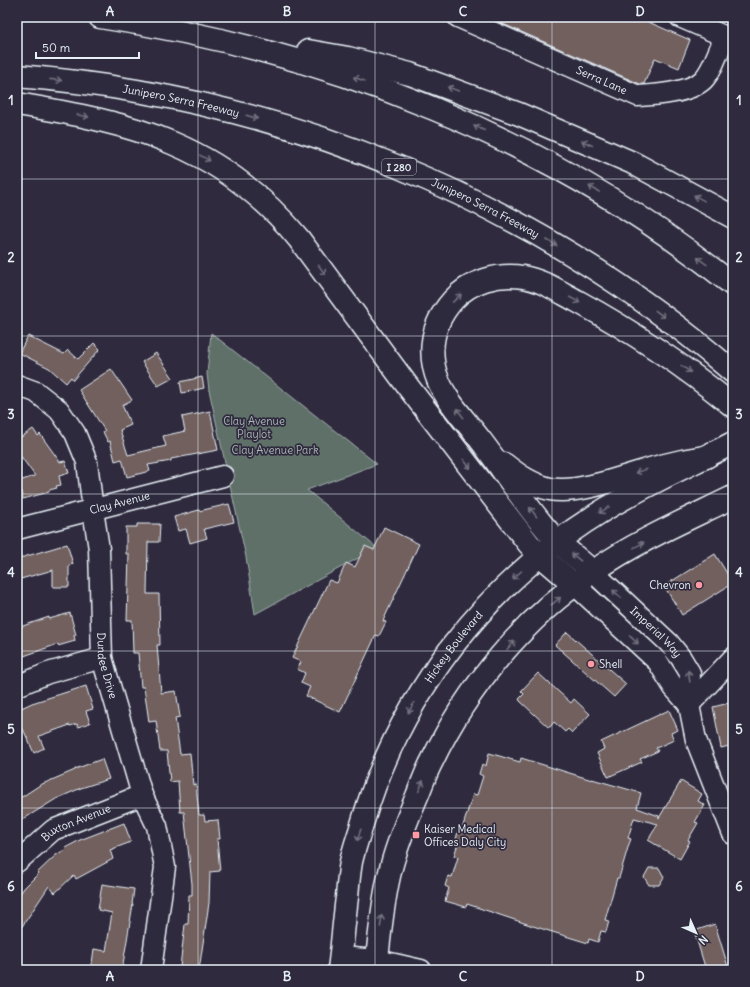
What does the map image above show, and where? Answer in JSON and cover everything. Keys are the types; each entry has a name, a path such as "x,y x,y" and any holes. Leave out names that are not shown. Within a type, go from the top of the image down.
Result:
{"main road":[{"path":"100,17 157,26 216,38 275,53 360,80 437,110 491,134 550,164 610,199 677,243 733,285"},
{"path":"216,38 348,58 379,65 433,82 520,114 604,150 651,173 733,217"},
{"name":"Junipero Serra Freeway","path":"17,76 65,80 124,89 213,107 300,131 357,150 412,172 493,211 573,256 647,304 733,372"},
{"path":"17,104 88,117 157,136 178,144 208,160 231,174 251,190 281,218 299,239 409,388 529,544 575,585"},
{"path":"593,572 547,530 509,481 438,380 433,356 433,343 439,320 455,298 478,282 497,277 515,276 534,280 555,289 653,346 733,406"},
{"name":"Hickey Boulevard","path":"340,963 351,862 371,796 394,739 406,715 428,680 459,636 492,599 513,579 587,521 612,505 733,443"},
{"path":"484,444 520,476 541,486 560,490 581,488 662,465 706,457"},
{"path":"376,965 382,913 390,874 406,822 432,761 458,715 475,689 503,653 535,620 575,585 593,572 645,541 733,497"}],"street":[{"name":"Serra Lane","path":"458,17 638,96 658,95 691,87 703,80 729,38"},
{"path":"680,17 729,38"},
{"name":"Dundee Drive","path":"17,385 36,392 59,410 74,433 87,462 99,549 102,658 142,795 157,826 165,867 151,970"},
{"name":"Clay Avenue","path":"17,529 223,476"},
{"name":"Imperial Way","path":"593,572 663,637 681,658 690,673 689,705 696,740 733,834"},
{"name":"Imperial Way","path":"575,585 658,662 674,688 689,705"},
{"path":"17,686 48,673 102,658"},
{"path":"689,705 733,658"},
{"name":"Buxton Avenue","path":"17,862 53,830 142,795"},
{"path":"340,963 421,970"}],"green space":[{"name":"Clay Avenue Park","path":"211,333 377,464 307,490 377,548 255,614 246,557 209,390 207,374"}],"building":[{"path":"487,17 637,17 690,40 679,68 655,58 644,84 640,84"},
{"path":"28,336 64,354 68,350 78,359 94,343 100,349 73,380 71,377 66,383 49,368 19,353"},
{"path":"156,353 173,378 158,386 142,362"},
{"path":"111,369 132,400 122,405 131,425 120,430 128,455 166,446 163,436 185,431 182,417 210,411 218,450 148,465 150,471 127,477 122,459 115,461 110,441 108,442 103,432 105,431 79,390"},
{"path":"202,377 204,388 182,393 180,382"},
{"path":"33,429 38,436 40,434 60,462 65,461 69,473 59,476 61,485 56,486 57,488 49,490 49,492 23,499 19,481 35,476 17,451 17,440"},
{"path":"229,504 234,522 204,529 207,538 190,543 186,529 178,531 174,517"},
{"path":"137,524 160,524 159,542 148,542 147,594 159,594 160,645 157,645 161,693 176,691 180,717 175,718 180,754 190,753 193,785 196,784 199,815 204,815 205,821 218,820 220,839 217,839 220,871 210,872 209,903 199,970 180,967 185,924 188,924 189,895 192,895 184,812 180,812 178,781 170,782 167,751 160,751 156,721 149,722 144,687 141,687 138,653 133,653 132,620 127,620 129,554 126,554 126,527 137,527"},
{"path":"384,527 419,544 383,621 386,622 379,636 376,635 340,712 306,696 310,687 301,683 305,673 297,669 301,662 292,658 329,580 337,583 346,563 355,567 365,546 374,550"},
{"path":"67,544 73,564 69,565 69,587 53,587 53,570 17,580 17,559"},
{"name":"Chevron","path":"715,554 733,583 682,615 664,586"},
{"path":"70,613 76,635 74,635 75,641 58,646 58,644 21,657 17,646 17,628 49,617 49,619"},
{"path":"567,632 626,684 614,697 555,645"},
{"path":"538,673 571,703 574,699 590,714 572,733 568,729 565,732 554,722 550,727 548,727 520,701 519,699 524,694 521,691"},
{"path":"86,686 93,709 86,711 90,723 78,727 77,724 70,725 39,736 44,748 34,753 23,729 17,732 17,710 32,703"},
{"path":"733,702 733,745 721,748 713,707"},
{"path":"669,710 678,730 671,733 674,740 656,748 658,751 640,759 642,762 608,777 597,753 604,749 601,742"},
{"path":"489,753 520,762 521,758 592,780 641,793 637,808 659,816 659,818 681,781 702,794 698,801 705,805 695,822 698,823 688,840 690,841 680,859 648,840 658,824 634,818 628,838 631,839 619,878 617,878 605,920 609,921 606,932 601,931 598,942 589,939 588,943 467,904 466,907 445,901 449,888 445,886 448,876 452,877 458,857 454,856 459,840 456,839 459,828 462,829 473,794 477,795 483,776 479,774 482,764 486,766"},
{"path":"102,759 109,779 81,788 56,799 17,823 17,800 40,785 75,769"},
{"path":"124,823 131,842 110,850 113,859 76,879 74,875 55,893 49,886 17,934 17,898 24,888 38,874 37,873 56,855 66,849 65,848 80,840"},
{"path":"649,868 659,868 664,877 659,885 649,885 644,877"},
{"path":"102,884 134,889 133,904 122,970 91,970 94,949 106,951 112,913 98,910"},
{"path":"715,924 729,970 706,970 694,931"}],"place":[{"name":"Chevron","path":"699,585"},
{"name":"Shell","path":"591,664"},
{"name":"Kaiser Medical Offices Daly City","path":"416,835"}],"park label":[{"name":"Clay Avenue Playlot","path":"254,427"}]}
